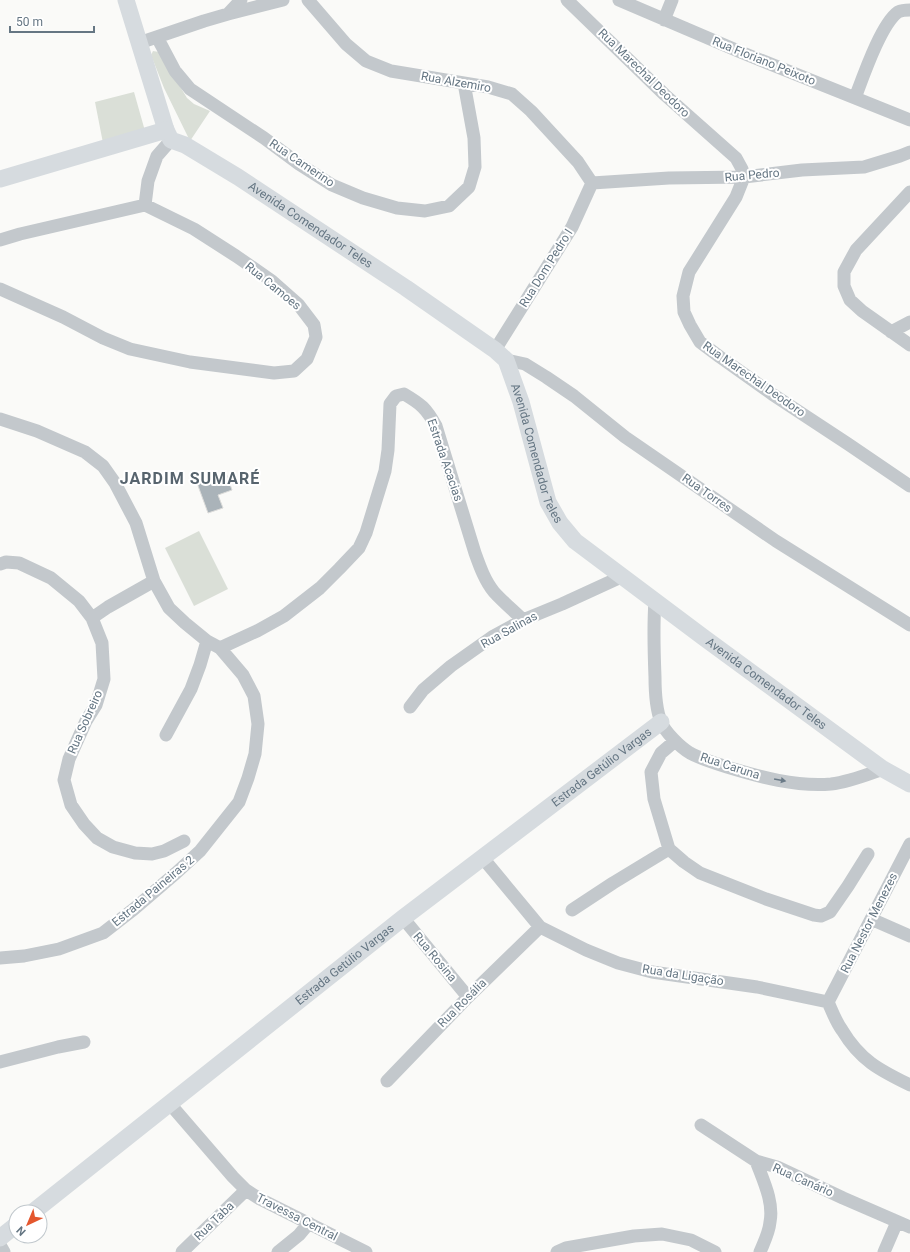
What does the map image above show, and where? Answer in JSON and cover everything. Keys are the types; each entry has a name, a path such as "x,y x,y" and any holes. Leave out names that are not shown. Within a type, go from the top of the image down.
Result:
{"main road":[{"path":"0,179 168,135 126,0"},
{"name":"Avenida Comendador Teles","path":"168,135 238,177 440,311 500,355 521,402 548,502 560,523 576,541 655,601 883,768 910,784"},
{"name":"Estrada Getúlio Vargas","path":"43,1204 403,918 661,722"},
{"path":"0,1238 8,1232"}],"street":[{"path":"228,14 241,0"},
{"path":"139,43 228,14 282,0"},
{"name":"Rua Alzemiro","path":"308,0 346,44 366,61 391,71 488,87 512,94 531,111 578,162 592,183"},
{"name":"Rua Marechal Deodoro","path":"567,0 665,95 736,158 742,168 744,178 736,197 690,272 683,296 684,312 700,342 772,394 910,486"},
{"name":"Rua Floriano Peixoto","path":"619,0 743,53 910,120"},
{"path":"664,20 672,0"},
{"path":"855,98 880,37 892,18 898,12 910,10"},
{"name":"Rua Camerino","path":"157,37 174,72 190,89 212,105 264,138 332,185 363,198 397,208 425,211 449,206 469,187 475,167 474,138 464,83"},
{"path":"0,240 145,205 148,181 157,156 168,135"},
{"name":"Rua Pedro","path":"592,183 669,178 744,178 802,170 864,167 910,152"},
{"name":"Rua Dom Pedro I","path":"500,355 572,227 592,183"},
{"path":"910,192 856,250 844,272 844,286 850,300 862,311 910,345"},
{"name":"Rua Camoes","path":"0,289 56,314 103,338 130,349 190,362 274,373 294,371 307,359 316,337 314,325 298,304 272,282 236,256 194,230 145,205"},
{"path":"891,332 910,322"},
{"name":"Rua Torres","path":"500,355 525,364 546,376 574,396 625,437 776,541 910,625"},
{"name":"Estrada Acacias","path":"220,648 257,631 284,616 320,588 359,548 366,533 385,471 388,450 390,404 396,396 404,394 418,402 428,412 436,426 475,553 487,582 494,592 524,620"},
{"name":"Estrada Paineiras 2","path":"0,419 36,431 85,452 102,466 115,483 136,523 154,581 169,608 207,641 220,648 243,675 254,696 258,724 255,754 239,802 200,851 176,873 103,933 59,949 24,956 0,958"},
{"name":"Rua Sobreiro","path":"0,564 6,562 19,563 51,578 79,601 92,618 102,643 104,679 96,705 86,721 69,759 64,780 71,805 84,824 97,838 113,847 135,853 152,854 164,851 184,841"},
{"name":"Rua Salinas","path":"410,707 423,690 451,666 492,637 524,620 623,576"},
{"path":"92,618 154,581"},
{"name":"Rua Caruna","path":"655,601 653,630 656,700 661,722 675,741 689,752 706,760 757,776 780,781 806,784 830,784 848,781 883,768"},
{"path":"166,735 191,689 207,641"},
{"path":"675,741 661,753 651,772 654,800 669,849 700,873 766,899 821,916 830,912 868,854"},
{"name":"Rua Nestor Menezes","path":"828,1002 910,844"},
{"path":"572,910 669,849"},
{"name":"Rua da Ligação","path":"482,857 540,927 586,950 618,962 652,972 757,986 828,1002"},
{"name":"Rua Rosina","path":"403,918 468,997"},
{"path":"871,919 910,936"},
{"name":"Rua Rosália","path":"387,1081 468,997 540,927"},
{"path":"828,1002 841,1029 854,1048 868,1061 883,1071 910,1085"},
{"path":"0,1062 84,1042"},
{"name":"Travessa Central","path":"170,1104 246,1190 260,1199 366,1252"},
{"name":"Rua Canário","path":"701,1125 756,1161 777,1167 910,1227"},
{"path":"756,1161 770,1207 771,1220 769,1231 760,1252"},
{"name":"Rua Taba","path":"182,1252 246,1190"},
{"path":"884,1252 897,1222"},
{"path":"278,1252 299,1235 309,1224"},
{"path":"557,1252 566,1248 634,1236 662,1234 691,1240 715,1252"},
{"path":"0,1245 4,1252"}],"shaded area":[{"path":"153,51 159,52 187,98 194,104 210,111 190,141 164,88 151,55"},
{"path":"134,92 145,131 103,143 95,102"},
{"path":"199,531 228,589 194,606 165,548"}],"building":[{"path":"226,473 232,490 218,495 223,508 208,513 197,483"}],"district":[{"name":"JARDIM SUMARÉ","path":"190,478"}]}
